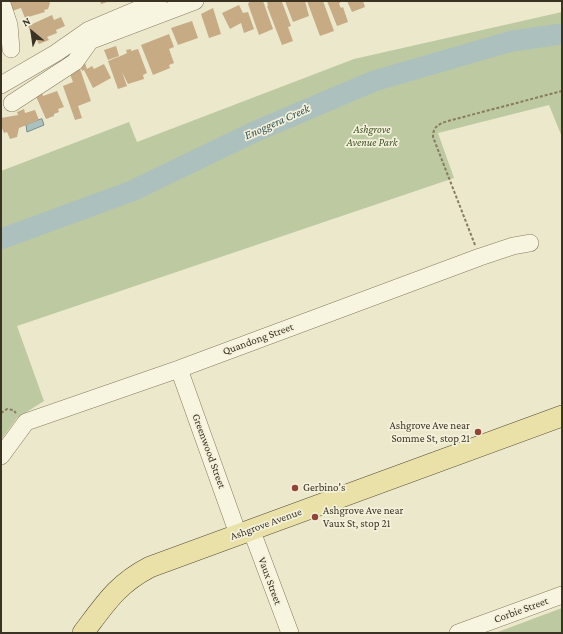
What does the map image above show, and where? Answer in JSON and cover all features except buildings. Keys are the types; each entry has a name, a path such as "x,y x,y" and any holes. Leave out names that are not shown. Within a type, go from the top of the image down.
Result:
{"main road":[{"name":"Ashgrove Avenue","path":"83,633 115,591 132,576 150,567 562,416"}],"street":[{"path":"1,1 9,25 11,49"},
{"path":"1,85 56,53 89,30 158,1"},
{"path":"56,53 195,1"},
{"path":"1,35 11,49 21,74"},
{"path":"12,103 72,64 90,41"},
{"name":"Quandong Street","path":"1,456 26,422 179,369 480,257 513,246 530,243"},
{"name":"Greenwood Street","path":"179,369 245,532"},
{"name":"Vaux Street","path":"245,532 290,633"},
{"name":"Corbie Street","path":"458,633 562,595"}],"path":[{"path":"480,257 433,137 433,131 438,124 562,91"}],"green space":[{"name":"Ashgrove Avenue Park","path":"562,12 562,137 549,105 438,133 454,178 17,326 44,401 17,418 1,440 1,171 129,122 137,142 354,59"},
{"path":"562,608 562,633 495,633"}],"shaded area":[{"path":"42,119 44,125 27,132 26,125"}],"waterway":[{"name":"Enoggera Creek","path":"1,239 132,191 254,132 374,81 512,41 562,34"}],"place":[{"name":"Ashgrove Ave near Somme St, stop 21","path":"478,432"},
{"name":"Gerbino's","path":"295,488"},
{"name":"Ashgrove Ave near Vaux St, stop 21","path":"315,517"}]}
